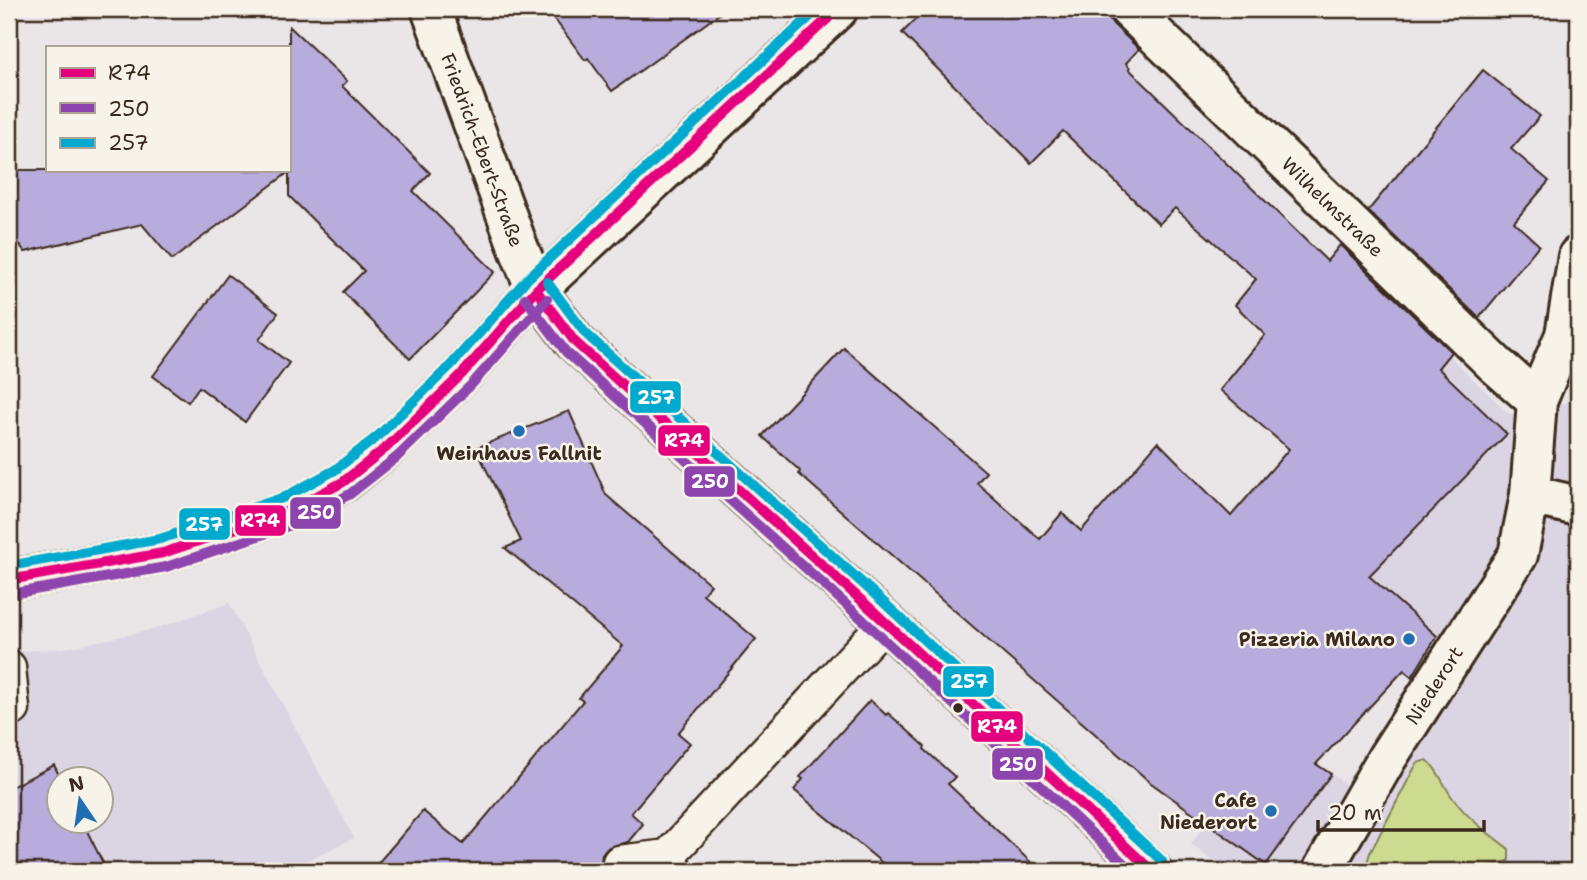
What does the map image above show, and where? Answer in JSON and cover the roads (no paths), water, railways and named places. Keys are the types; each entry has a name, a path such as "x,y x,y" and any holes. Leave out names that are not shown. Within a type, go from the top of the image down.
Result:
{"street":[{"name":"Friedrich-Ebert-Straße","path":"431,9 536,290 575,342 885,622 1152,871"},
{"path":"9,580 163,553 291,510 343,482 387,447 453,383 536,290 838,9"},
{"name":"Wilhelmstraße","path":"1129,9 1496,365 1537,401"},
{"name":"Niederort","path":"1322,871 1387,758 1518,555 1530,495 1537,401 1565,335 1578,256"},
{"path":"1530,495 1578,506"}],"lane":[{"path":"619,862 672,864 885,622"},
{"path":"9,667 13,709"}],"place":[{"name":"Weinhaus Fallnit","path":"519,431"},
{"name":"Pizzeria Milano","path":"1409,639"},
{"name":"Cafe Niederort","path":"1271,811"}]}
